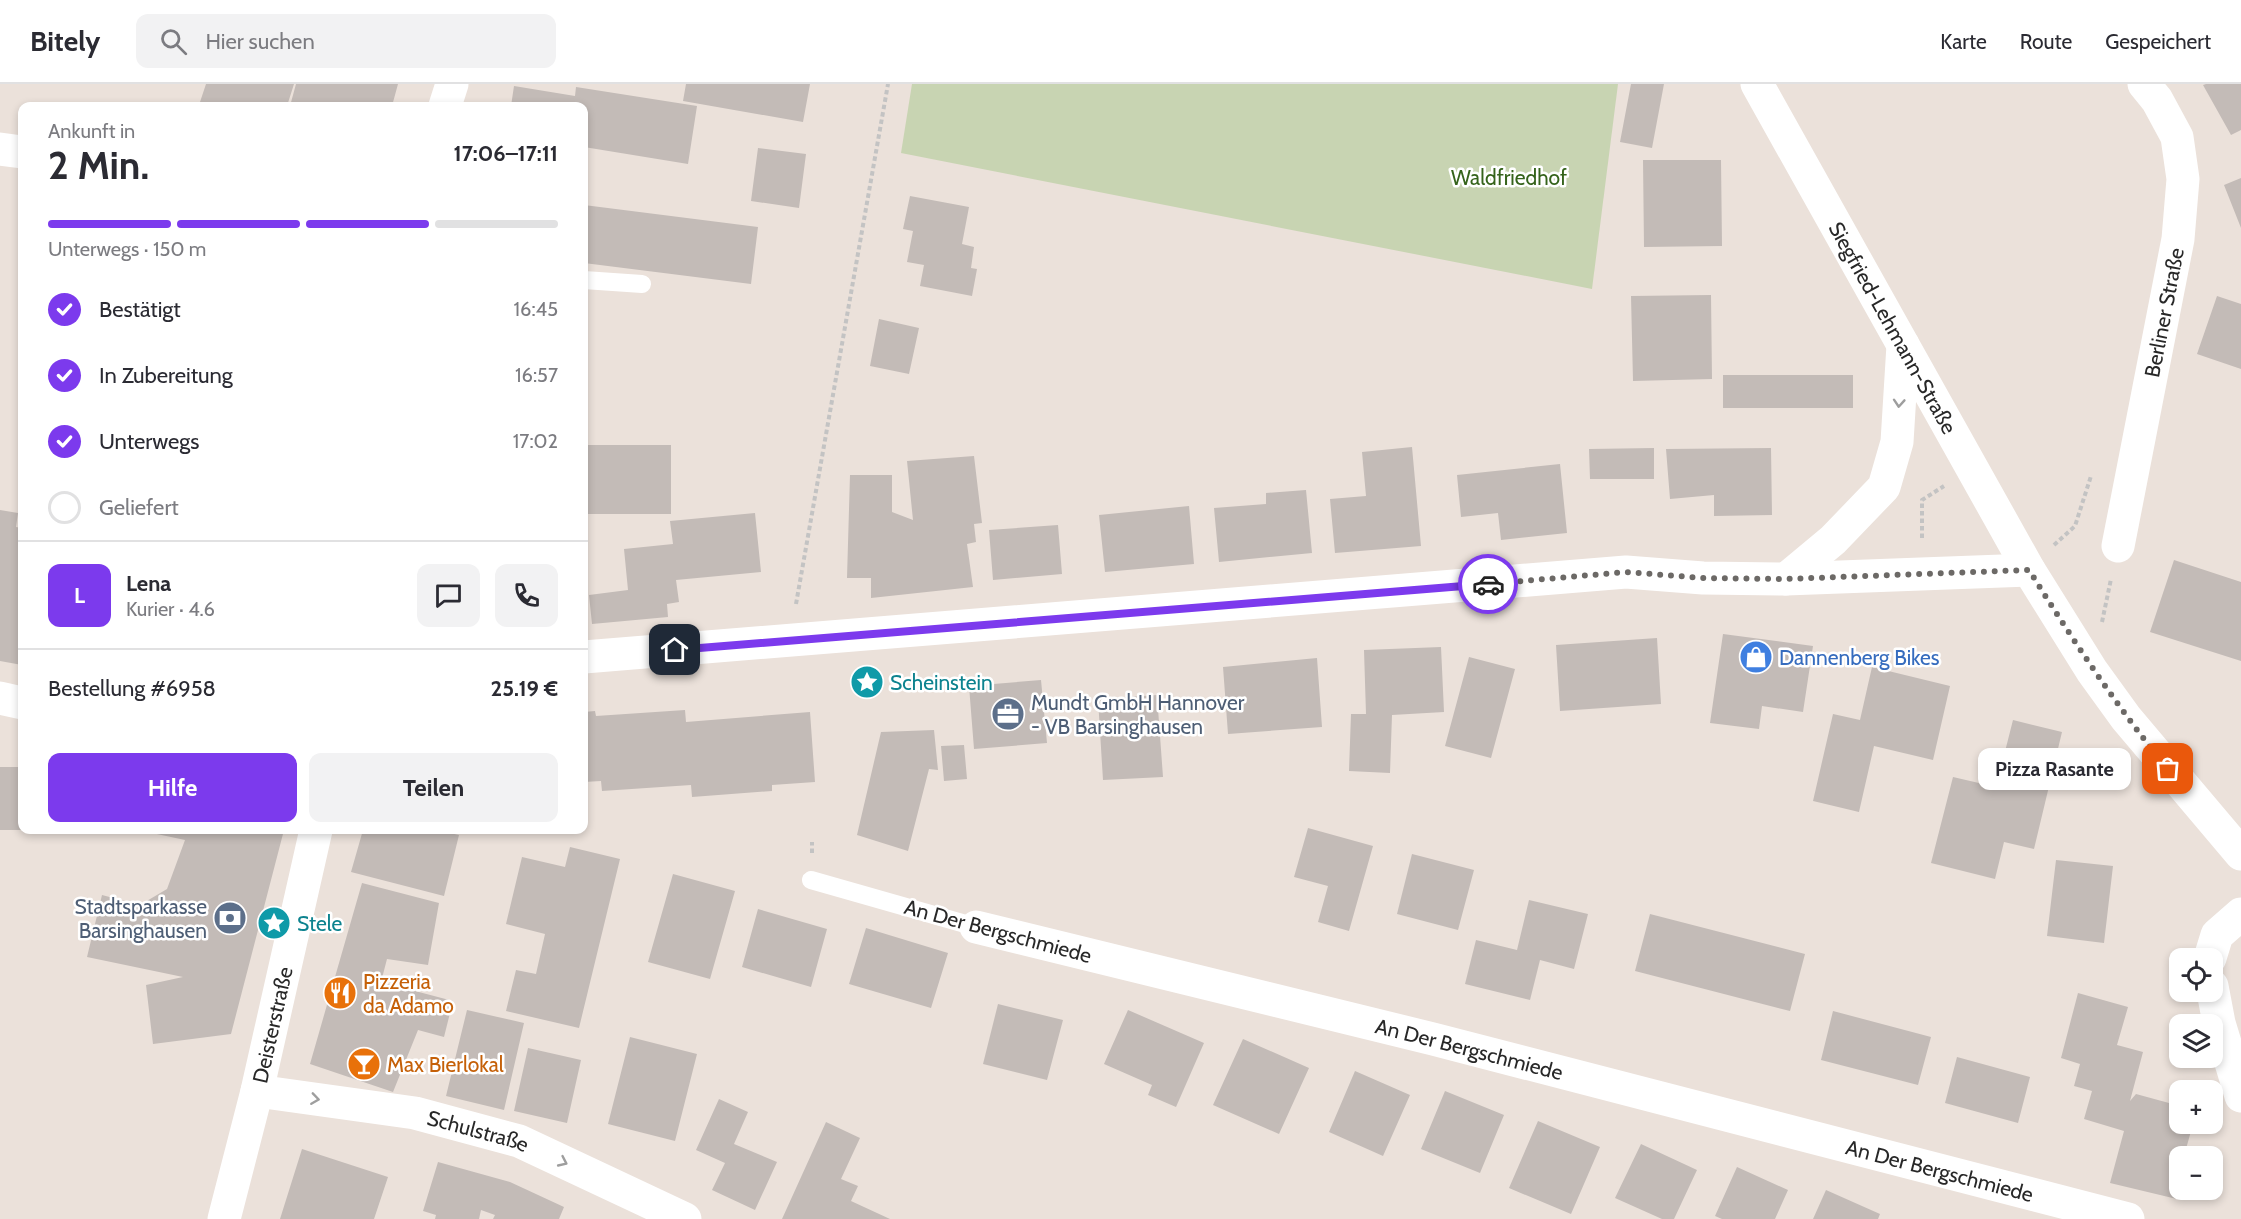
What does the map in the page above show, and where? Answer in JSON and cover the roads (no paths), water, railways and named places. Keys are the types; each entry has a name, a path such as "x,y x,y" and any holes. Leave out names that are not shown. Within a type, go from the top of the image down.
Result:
{"street":[{"path":"446,102 452,84"},
{"name":"Siegfried-Lehmann-Straße","path":"1757,84 2029,570 2092,671 2126,718 2241,854"},
{"name":"Berliner Straße","path":"2118,546 2178,239 2183,179 2177,137 2157,100 2144,84"},
{"path":"0,149 18,152"},
{"path":"1786,579 1833,540 1884,487 1897,442 1903,345"},
{"path":"588,657 1626,572 1703,578 1786,579 1922,572 2029,570"},
{"path":"0,698 18,702"},
{"name":"Deisterstraße","path":"224,1219 256,1091 314,834"},
{"path":"2213,948 2217,935 2241,914"},
{"name":"An Der Bergschmiede","path":"976,927 1432,1039 2128,1219"},
{"path":"2215,1002 2241,1096"},
{"name":"Schulstraße","path":"256,1091 415,1113 519,1141 685,1219"}],"lane":[{"path":"588,280 642,284"},
{"name":"An Der Bergschmiede","path":"811,880 976,927"}],"place":[{"name":"Dannenberg Bikes","path":"1756,657"},
{"name":"Scheinstein","path":"867,682"},
{"name":"Mundt GmbH Hannover - VB Barsinghausen","path":"1008,714"},
{"name":"Pizza Rasante","path":"2168,769"},
{"name":"Stadtsparkasse Barsinghausen","path":"230,918"},
{"name":"Stele","path":"274,923"},
{"name":"Pizzeria da Adamo","path":"340,993"},
{"name":"Max Bierlokal","path":"364,1064"}],"park label":[{"name":"Waldfriedhof","path":"1509,177"}]}
